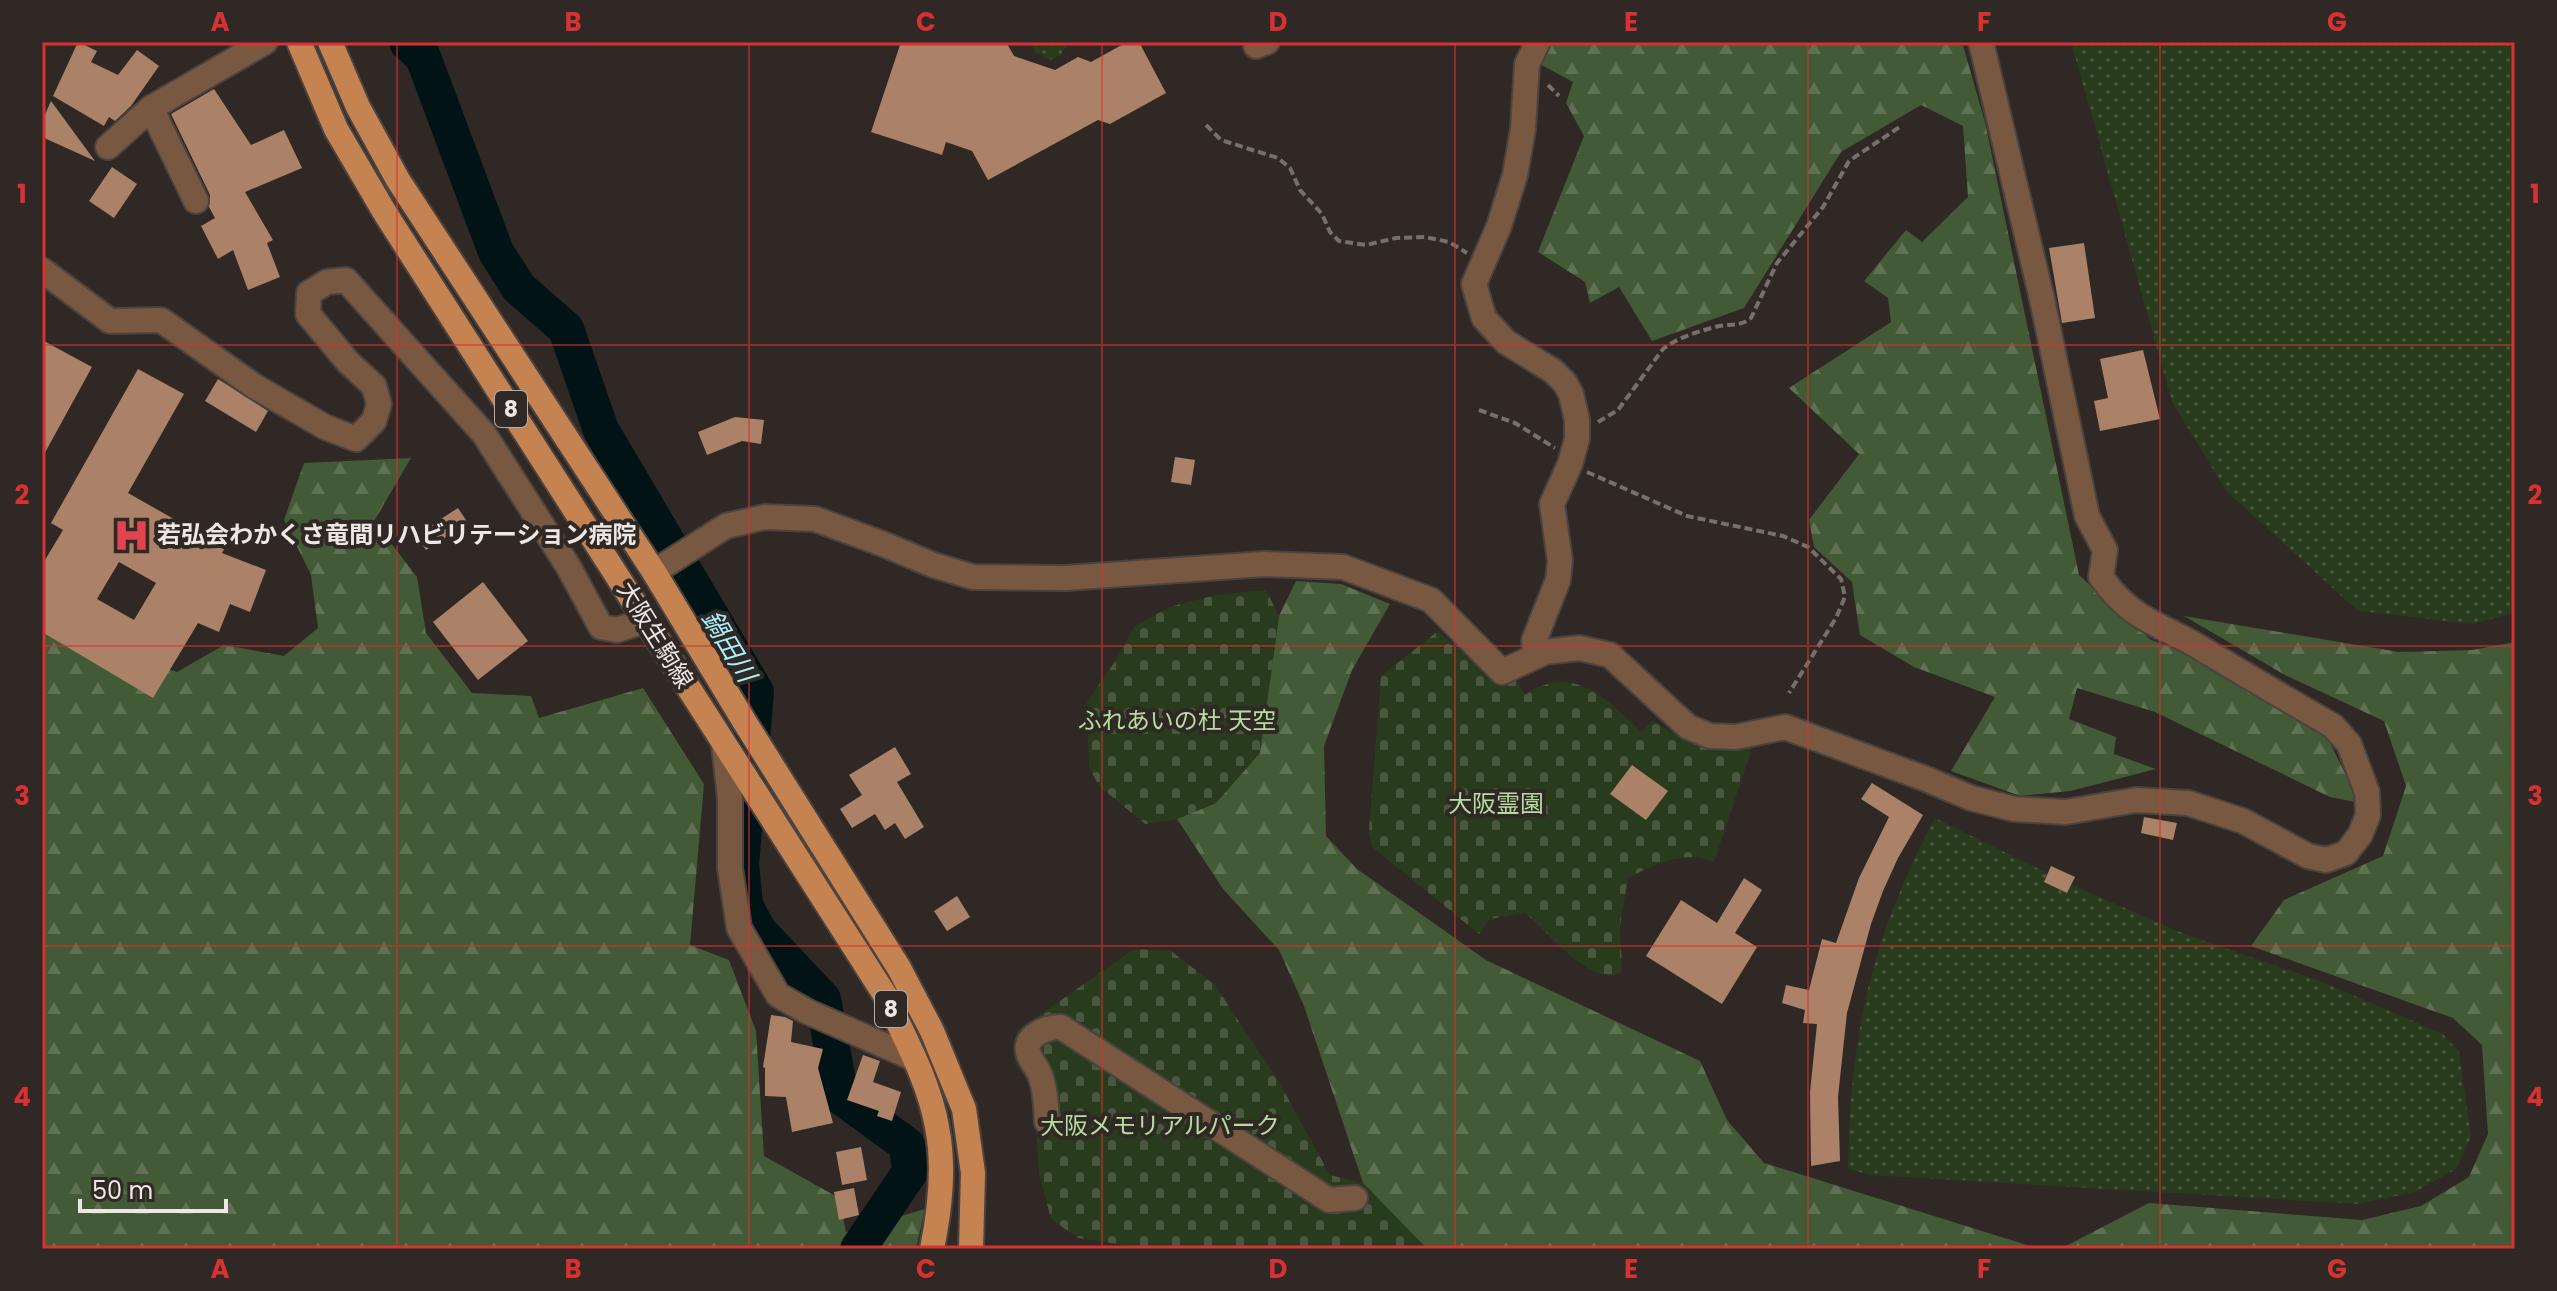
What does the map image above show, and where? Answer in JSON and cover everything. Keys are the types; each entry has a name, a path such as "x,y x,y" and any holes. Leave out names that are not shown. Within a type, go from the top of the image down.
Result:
{"main road":[{"name":"大阪生駒線","path":"299,42 336,129 385,213 885,995 913,1058 937,1125 942,1162 939,1214 932,1249"},
{"name":"大阪生駒線","path":"330,42 358,107 398,180 660,568 761,750 899,968 932,1031 964,1109 973,1173 971,1249"}],"street":[{"path":"108,147 151,108 265,42"},
{"path":"1536,656 1534,641 1558,580 1560,561 1552,504 1570,464 1577,439 1577,424 1571,394 1565,383 1553,371 1506,342 1484,318 1474,284 1499,226 1515,175 1523,129 1527,64 1538,42"},
{"path":"660,568 726,526 765,517 815,519 933,565 973,577 1066,578 1264,564 1343,567 1431,600 1502,672 1545,652 1579,648 1610,655 1688,727 1710,736 1736,737 1785,727 1971,798 2014,809 2066,812 2136,800 2188,803 2243,821 2308,856 2326,860 2346,853 2360,835 2368,815 2367,792 2349,744 2333,726 2194,644 2153,625 2115,597 2101,577 2105,550 2087,516 2042,299 1981,42"},
{"path":"151,108 196,201"},
{"path":"42,270 110,321 161,320 254,386 325,427 356,439 374,421 379,404 374,386 348,362 308,314 309,293 327,282 346,280 484,434 568,566 601,627 617,630 647,620"},
{"path":"724,745 730,798 730,868 739,928 778,995 806,1011 913,1058"},
{"path":"1047,1122 1042,1080 1027,1053 1028,1044 1037,1033 1048,1027 1061,1027 1329,1200 1355,1198"}],"path":[{"path":"1206,125 1221,140 1278,158 1290,168 1300,190 1322,214 1330,232 1339,241 1366,245 1396,238 1425,237 1449,242 1481,264"},
{"path":"1577,424 1590,425 1618,410 1663,349 1672,342 1718,327 1745,323 1751,318 1777,263 1823,207 1849,161 1901,126"},
{"path":"1479,410 1515,423 1560,452 1570,464 1687,516 1783,536 1808,547 1841,579 1845,597 1836,618 1789,693"}],"green space":[{"path":"1030,42 1065,42 1066,47 1061,55 1050,60 1035,52"},
{"path":"1547,42 1962,42 1985,122 2079,575 2151,640 2208,660 2322,727 2360,803 2330,797 2155,712 2077,688 2069,719 2116,737 2114,754 2156,769 2070,791 2020,796 1951,771 1995,697 1914,667 1860,635 1852,582 1814,547 1809,520 1859,454 1789,388 1891,322 1888,298 1864,281 1906,230 1922,242 1968,197 1963,126 1921,105 1841,152 1744,308 1652,341 1619,287 1590,303 1585,282 1538,252 1584,136 1566,103 1573,82 1534,61"},
{"path":"2071,42 2515,42 2515,613 2472,624 2358,611 2227,492 2172,402"},
{"path":"411,458 374,521 417,577 426,633 472,693 531,696 539,718 643,688 704,784 690,945 729,960 756,1031 764,1156 839,1198 846,1232 925,1209 916,1249 42,1249 42,591 124,654 177,672 224,645 284,656 318,628 311,575 284,520 304,463"},
{"path":"1296,581 1341,584 1390,604 1352,670 1324,746 1326,836 1357,869 1486,960 1700,1061 1727,1120 1764,1163 2040,1249 1427,1249 1363,1183 1304,1006 1279,950 1223,889 1177,819 1216,803 1270,681 1279,616"},
{"name":"ふれあいの杜 天空","path":"1266,590 1279,616 1260,753 1216,803 1177,819 1145,824 1099,786 1089,767 1087,702 1134,627 1169,607 1216,595"},
{"path":"2184,616 2399,652 2472,650 2515,642 2515,1249 2060,1249 2149,1203 2362,1220 2421,1206 2469,1177 2488,1134 2482,1045 2453,1018 2251,946 2284,900 2383,856 2406,786 2384,721 2285,675"},
{"name":"大阪霊園","path":"1438,631 1504,686 1516,680 1525,695 1559,682 1575,684 1603,698 1642,732 1652,720 1700,745 1724,748 1753,745 1714,862 1692,857 1670,860 1628,878 1620,926 1622,972 1611,976 1585,966 1525,913 1490,919 1479,934 1372,847 1369,830 1381,676"},
{"path":"1935,818 2072,885 2187,935 2318,980 2443,1034 2459,1052 2471,1137 2456,1169 2415,1192 2358,1204 1870,1175 1848,1169 1853,1074 1868,988 1895,904"},
{"name":"大阪メモリアルパーク","path":"1134,949 1171,951 1215,985 1279,1082 1330,1175 1363,1183 1427,1249 1137,1247 1078,1238 1051,1219 1039,1173 1033,1088 1014,1063 1017,1031"}],"building":[{"path":"78,42 97,51 91,62 118,75 137,50 159,66 131,106 115,121 109,117 104,126 53,96"},
{"path":"901,42 1006,42 1014,56 1055,70 1078,57 1091,62 1127,42 1139,42 1166,93 1110,124 1098,120 988,180 972,151 946,142 942,155 871,132"},
{"path":"214,89 251,145 284,130 302,168 245,192 273,240 267,243 280,277 248,290 233,250 218,259 201,226 215,218 209,207 210,195 171,114"},
{"path":"51,101 95,161 42,137 42,121"},
{"path":"112,167 137,184 114,218 89,201"},
{"path":"2084,243 2095,318 2062,323 2049,248"},
{"path":"42,340 92,367 42,458"},
{"path":"2143,350 2160,419 2100,431 2094,401 2108,398 2100,359"},
{"path":"138,369 184,394 128,493 225,548 222,553 266,570 250,612 230,604 219,632 198,623 153,698 42,632 42,565 63,530 51,523","holes":["119,562 156,583 134,620 97,599"]},
{"path":"218,379 268,411 256,432 205,401"},
{"path":"735,417 764,420 761,444 742,441 707,455 698,432"},
{"path":"1175,457 1195,460 1191,485 1171,482"},
{"path":"458,508 468,523 426,550 416,535"},
{"path":"483,582 528,641 478,680 433,622"},
{"path":"895,747 911,774 897,782 924,827 905,839 895,823 885,830 875,814 852,828 840,809 862,795 849,775"},
{"path":"1632,765 1668,791 1646,820 1610,794"},
{"path":"1872,783 1923,815 1883,891 1847,1013 1838,1097 1840,1161 1811,1166 1810,1092 1817,1024 1803,1023 1805,1010 1782,1003 1786,985 1809,990 1822,939 1836,943 1859,878 1889,817 1861,799"},
{"path":"2144,817 2177,823 2173,840 2141,833"},
{"path":"2051,866 2075,877 2067,893 2044,882"},
{"path":"1744,878 1762,890 1735,933 1757,947 1722,1004 1646,956 1681,900 1717,923"},
{"path":"957,896 970,917 947,931 934,911"},
{"path":"771,1015 793,1021 791,1042 823,1049 818,1068 833,1123 792,1132 786,1097 765,1096 763,1067"},
{"path":"863,1055 880,1061 873,1082 901,1092 892,1121 877,1116 879,1111 847,1100"},
{"path":"861,1147 867,1180 842,1185 836,1152"},
{"path":"854,1188 859,1215 839,1220 834,1192"}],"waterway":[{"name":"鍋田川","path":"407,42 423,57 496,252 519,288 566,329 601,430 756,692 741,864 745,905 758,930 823,999 841,1097 907,1145 910,1172 858,1249"}],"place":[{"name":"若弘会わかくさ竜間リハビリテーション病院","path":"131,535"}]}
